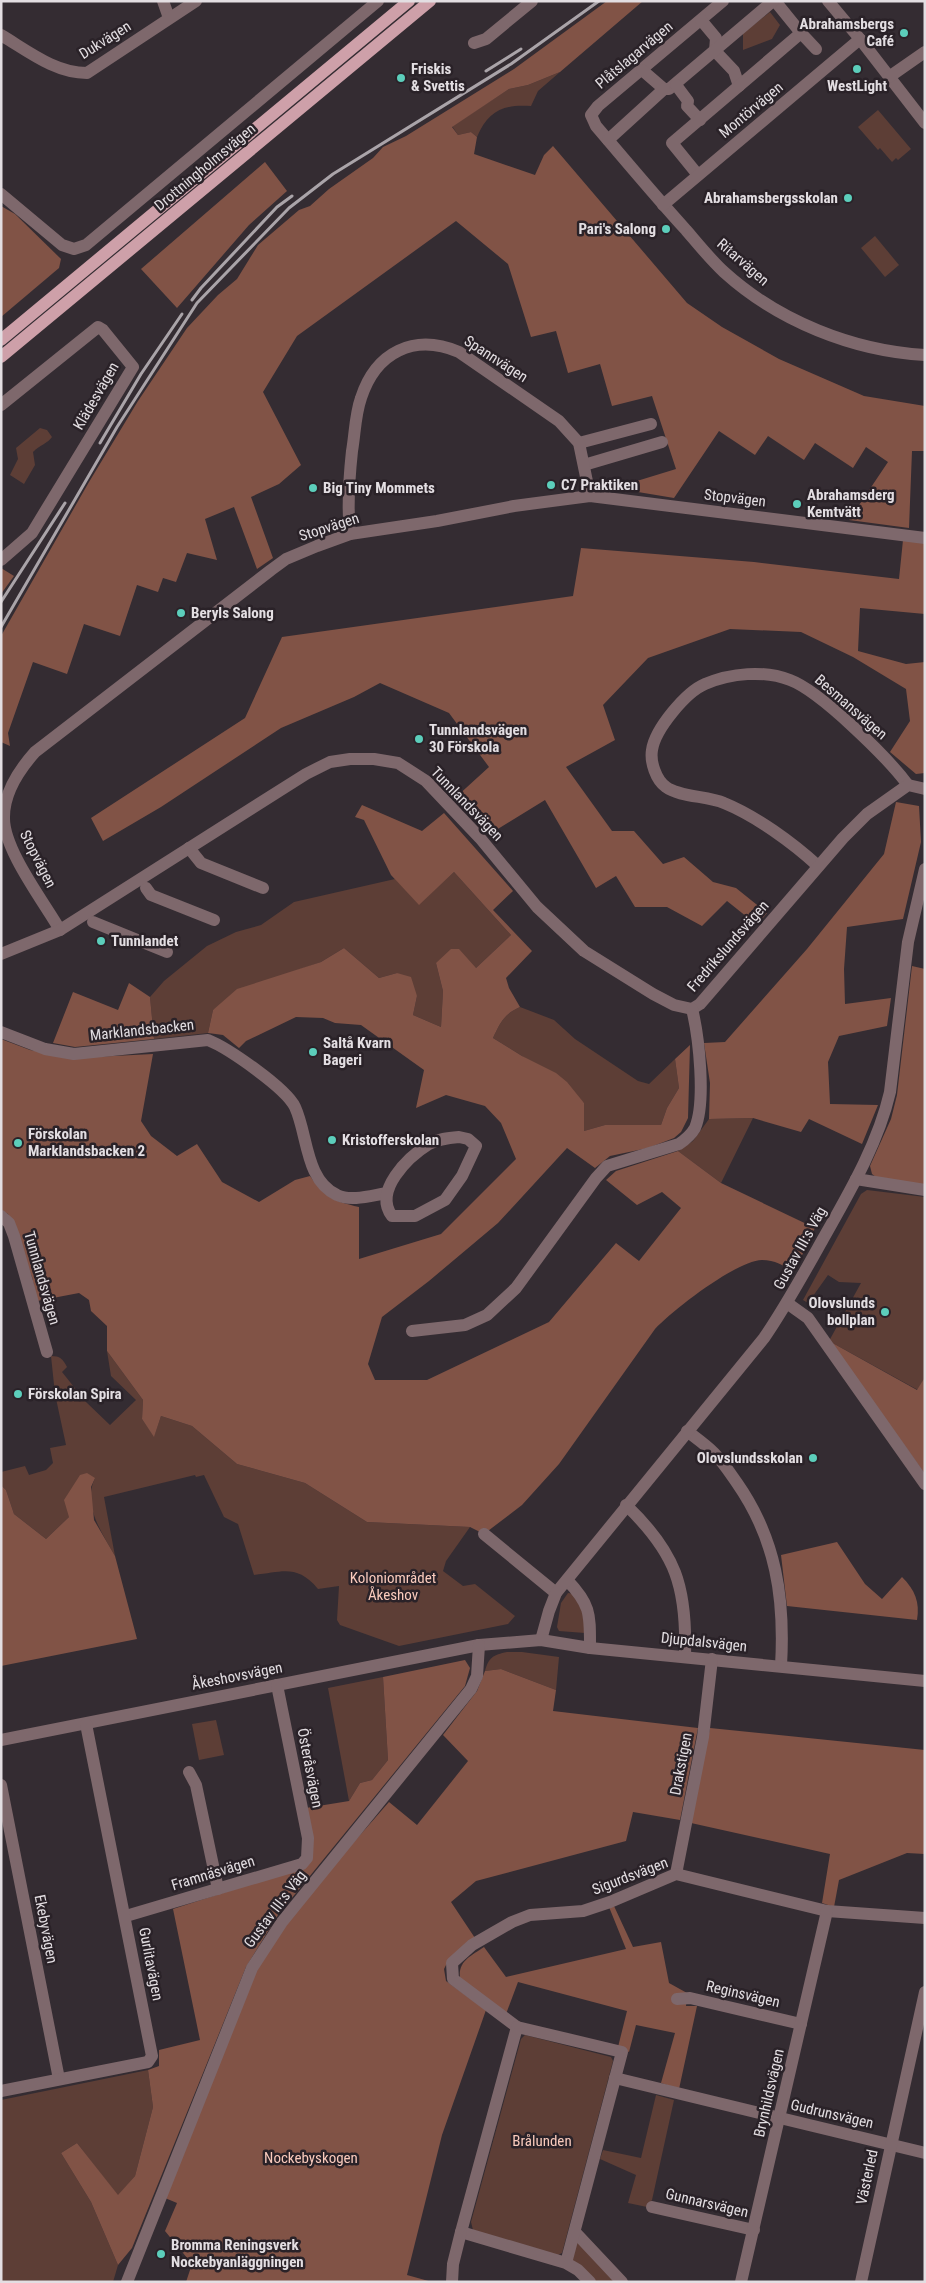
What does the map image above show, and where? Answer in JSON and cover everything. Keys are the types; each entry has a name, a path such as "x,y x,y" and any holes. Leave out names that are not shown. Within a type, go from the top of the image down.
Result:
{"main road":[{"name":"Drottningholmsvägen","path":"1,340 409,1"},
{"name":"Drottningholmsvägen","path":"1,357 430,1"}],"street":[{"path":"163,1 169,18"},
{"name":"Dukvägen","path":"1,35 59,69 72,73 87,73 196,1"},
{"name":"Drottningholmsvägen","path":"1,194 62,244 74,249 86,245 378,1"},
{"path":"474,43 486,39 532,1"},
{"name":"Plåtslagarvägen","path":"591,115 598,106 723,1"},
{"path":"608,140 774,1 816,49"},
{"path":"828,1 925,123"},
{"path":"701,20 716,38 715,52 734,71 739,86"},
{"path":"698,175 672,143 801,33"},
{"name":"Montörvägen","path":"663,205 860,39"},
{"path":"889,77 925,52"},
{"path":"642,70 670,87 688,101 687,106 700,120"},
{"name":"Ritarvägen","path":"591,115 596,126 663,205 724,272 778,311 844,340 878,349 925,355"},
{"name":"Klädesvägen","path":"1,405 98,327 103,330 133,367 32,533 1,560"},
{"name":"Spannvägen","path":"350,534 347,512 360,399 366,384 378,368 391,354 409,345 441,345 459,352 559,421 579,443 590,496"},
{"path":"579,443 651,424"},
{"path":"584,465 662,442"},
{"name":"Stopvägen","path":"60,930 23,871 7,836 3,818 7,797 20,768 34,752 286,559 350,534 437,521 514,506 590,496 925,538"},
{"name":"Besmansvägen","path":"818,866 804,852 741,811 723,802 680,793 666,788 657,776 652,765 652,750 656,739 668,718 693,692 703,684 733,676 769,675 791,680 813,693 884,757 908,785"},
{"name":"Tunnlandsvägen","path":"1,954 60,930 306,774 330,762 374,759 398,763 426,781 480,838 537,907 584,951 652,994 674,1005 692,1009"},
{"path":"908,785 925,789"},
{"name":"Fredrikslundsvägen","path":"412,1331 465,1325 487,1315 516,1288 596,1178 607,1166 679,1144 687,1138 694,1128 699,1112 700,1095 697,1030 692,1009 712,990 818,866 867,814 908,785"},
{"path":"189,848 201,863 263,888"},
{"name":"Gustav III:s Väg","path":"541,1640 556,1593 764,1338 787,1304 856,1179 884,1115 890,1092 908,942 925,869"},
{"path":"146,888 151,895 214,920"},
{"path":"93,922 167,952"},
{"name":"Marklandsbacken","path":"1,1032 45,1049 74,1054 208,1040 224,1046 284,1093 295,1106 310,1160 318,1176 328,1188 338,1196 352,1197 387,1193"},
{"path":"459,1137 468,1139 476,1146 462,1176 445,1200 415,1216 392,1216 387,1209 387,1193 392,1180 403,1166 428,1145 440,1139 459,1137"},
{"path":"856,1179 925,1190"},
{"name":"Tunnlandsvägen","path":"1,1216 9,1223 14,1236 46,1352"},
{"path":"787,1304 808,1318 925,1484"},
{"path":"687,1431 714,1453 730,1473 753,1506 764,1531 775,1564 781,1604 781,1666"},
{"path":"626,1505 650,1527 673,1564 683,1597 686,1627 685,1656"},
{"path":"484,1534 556,1593"},
{"path":"567,1580 585,1602 590,1618 590,1648"},
{"name":"Djupdalsvägen","path":"479,1645 541,1640 590,1648 925,1681"},
{"name":"Gustav III:s Väg","path":"127,2282 252,1968 282,1922 471,1689 477,1676 479,1645"},
{"name":"Åkeshovsvägen","path":"1,1740 479,1645"},
{"name":"Drakstigen","path":"676,1874 703,1737 712,1659"},
{"name":"Österåsvägen","path":"278,1684 308,1838 307,1858"},
{"name":"Gurlitavägen","path":"1,2090 148,2062 152,2056 126,1916 86,1724"},
{"path":"189,1772 196,1784 218,1889"},
{"name":"Ekebyvägen","path":"1,1785 59,2079"},
{"name":"Framnäsvägen","path":"126,1916 302,1864 307,1858"},
{"name":"Sigurdsvägen","path":"516,2027 452,1979 452,1963 480,1940 512,1922 530,1915 583,1911 610,1902 676,1874 827,1911 925,1918"},
{"name":"Brynhildsvägen","path":"741,2282 827,1911"},
{"name":"Västerled","path":"861,2282 925,1992"},
{"name":"Reginsvägen","path":"676,2000 690,1998 801,2024"},
{"path":"452,2282 461,2232 516,2027 622,2052 566,2263"},
{"name":"Gudrunsvägen","path":"615,2078 925,2153"},
{"name":"Gunnarsvägen","path":"652,2207 754,2230"},
{"path":"461,2232 566,2263 578,2270 590,2282"},
{"path":"575,2232 622,2282"}],"green space":[{"path":"607,1 643,1 560,72 528,85 509,89 452,127 458,135 471,132 477,137 474,154 535,175 544,155 553,146 687,303 722,327 779,359 864,396 925,406 925,451 912,451 909,528 849,520 888,462 866,447 853,468 815,443 804,460 768,436 755,455 719,431 674,498 614,488 676,469 652,396 612,406 600,364 568,373 556,331 531,337 508,264 456,221 297,336 263,392 301,465 279,484 251,497 273,558 257,569 234,507 205,519 217,560 187,553 176,582 163,578 158,592 137,585 120,636 84,624 67,674 33,662 8,733 10,746 1,742 1,636 89,482 138,401 187,328 218,295 237,279 258,245 299,210 310,206 329,189 373,158 383,147 406,136 514,69"},
{"path":"770,12 780,25 772,39 743,50 743,33"},
{"path":"560,72 538,91 531,106 512,106 498,111 486,121 477,137 471,132 458,135 452,126 509,89 528,85"},
{"path":"878,110 911,149 898,160 896,158 892,162 880,148 878,150 858,127"},
{"path":"265,162 287,191 249,225 177,308 141,269"},
{"path":"1,206 15,214 61,259 59,268 1,317"},
{"path":"875,236 899,265 885,277 861,248"},
{"path":"40,428 47,430 52,437 33,452 35,465 24,484 10,475 18,459 16,448"},
{"path":"903,540 925,543 925,614 860,608 858,651 906,664 925,662 925,773 916,774 890,752 910,721 906,689 853,657 801,632 730,629 648,658 603,705 615,740 566,767 612,831 634,831 663,864 684,857 713,882 736,888 767,913 757,925 727,901 702,926 667,907 635,907 616,876 596,888 545,800 488,835 455,798 489,767 449,713 380,683 354,697 281,728 161,807 103,841 91,818 245,718 282,637 573,596 581,548 754,562 899,579"},
{"path":"1,568 14,576 1,594"},
{"path":"896,802 919,806 921,842 903,919 847,927 844,969 845,1004 891,998 887,1026 839,1036 828,1062 830,1104 878,1105 862,1144 809,1119 801,1132 753,1118 709,1119 710,1083 704,1043 725,1042 807,949 884,854"},
{"path":"362,805 422,831 444,813 513,891 493,910 532,951 506,978 509,988 520,1007 503,1019 493,1038 522,1056 556,1073 567,1082 584,1103 584,1131 605,1125 661,1125 667,1108 679,1088 675,1059 690,1045 688,1118 681,1132 674,1138 648,1148 610,1156 595,1168 567,1148 498,1223 429,1281 382,1317 368,1364 375,1380 427,1380 549,1322 616,1243 639,1261 681,1208 662,1192 637,1205 606,1180 616,1171 678,1151 721,1183 815,1228 794,1272 771,1261 751,1262 737,1268 706,1287 664,1320 655,1329 559,1464 522,1505 484,1534 470,1527 367,1522 305,1483 237,1464 192,1426 161,1416 154,1437 142,1419 143,1400 107,1351 107,1326 91,1311 89,1300 79,1293 37,1301 32,1277 8,1214 1,1210 1,1039 30,1050 74,1058 153,1054 141,1121 151,1136 177,1156 197,1144 222,1182 259,1202 295,1180 310,1176 331,1198 359,1207 359,1259 441,1234 516,1159 501,1123 485,1106 446,1095 416,1108 424,1070 361,1025 335,1023 323,1018 296,1017 246,1041 239,1048 223,1035 208,1033 213,1010 237,989 321,962 344,948 379,978 397,973 411,977 417,996 413,1015 441,1027 443,991 436,963 451,949 459,949 476,968 511,935 454,872 419,905 391,875 364,820 355,817"},
{"path":"454,872 511,935 476,968 436,963 443,991 441,1027 413,1015 417,996 397,973 379,978 344,948 321,962 284,975 213,1010 208,1033 154,1039 150,997 164,981 207,946 236,932 261,925 294,902 395,879 419,904"},
{"path":"912,966 925,969 925,1186 876,1177 872,1174 870,1166 891,1119 897,1095"},
{"path":"129,983 150,997 154,1039 75,1047 53,1043 73,992 118,1010"},
{"path":"520,1007 554,1020 575,1039 638,1081 649,1084 675,1059 679,1088 667,1108 661,1125 605,1125 584,1131 584,1103 522,1056 493,1038 503,1020"},
{"path":"753,1118 721,1183 678,1151 693,1141 709,1119"},
{"name":"Olovslunds bollplan","path":"867,1190 925,1197 925,1377 918,1390 829,1341 861,1283 839,1282 828,1275 808,1303 803,1300 861,1194"},
{"path":"829,1341 917,1390 925,1377 925,1474"},
{"name":"Koloniområdet Åkeshov","path":"107,1351 143,1400 142,1419 154,1436 161,1416 192,1426 237,1464 305,1483 367,1522 470,1527 446,1561 443,1571 463,1586 475,1584 515,1616 508,1624 399,1646 340,1625 337,1620 339,1586 318,1589 303,1576 289,1572 254,1575 238,1524 224,1517 204,1475 196,1477 195,1475 104,1497 115,1556 95,1518 92,1508 92,1488 95,1478 69,1517 46,1539 14,1514 6,1490 1,1485 1,1472 25,1466 29,1475 46,1470 53,1463 50,1448 66,1445 55,1394 51,1356 59,1357 63,1360 67,1367 62,1372 86,1402 110,1425 136,1400 111,1376"},
{"path":"87,1473 95,1478 91,1487 94,1520 115,1556 137,1639 1,1666 1,1485 6,1490 14,1514 46,1539 69,1517 64,1500 80,1475"},
{"path":"837,1542 865,1584 882,1599 902,1577 916,1597 918,1608 917,1620 787,1606 781,1555"},
{"path":"568,1593 576,1594 582,1604 585,1633 559,1631 557,1627 561,1603"},
{"path":"507,1652 559,1657 556,1690 501,1669 485,1671 492,1657"},
{"path":"465,1660 470,1668 465,1686 278,1915 246,1967 132,2248 118,2265 91,2202 61,2153 77,2143 118,2195 135,2176 153,2107 148,2070 159,2066 159,2050 200,2040 173,1909 307,1866 306,1808 349,1801 360,1783 372,1780 388,1760 383,1677"},
{"name":"Nockebyskogen","path":"501,1669 556,1690 553,1711 698,1728 680,1820 633,1812 626,1841 476,1881 451,1902 475,1938 449,1959 444,1969 446,1981 486,2010 442,2135 407,2275 432,2282 186,2282 192,2264 165,2231 177,2203 165,2198 256,1970 301,1904 389,1802 417,1825 468,1761 443,1735 477,1691 485,1671"},
{"path":"383,1677 388,1760 372,1780 360,1783 349,1801 328,1688"},
{"path":"216,1720 224,1755 199,1760 192,1724"},
{"path":"710,1728 925,1750 925,1854 907,1853 839,1880 834,1907 822,1903 830,1854 691,1823"},
{"path":"614,1906 633,1947 661,1942 669,1983 687,1993 686,2006 697,2006 679,2089 661,2083 675,2033 636,2025 629,2052 618,2047 627,2011 518,1982 506,2014 460,1978 463,1963 484,1947 506,1977 626,1949 609,1907"},
{"name":"Brålunden","path":"525,2035 611,2057 613,2061 562,2253 556,2256 473,2230 471,2222 521,2039"},
{"path":"148,2070 153,2107 135,2176 118,2196 77,2143 61,2153 91,2202 118,2265 113,2282 1,2282 1,2100"},
{"path":"656,2095 674,2100 652,2200 647,2207 628,2203 636,2175 600,2159 603,2150 641,2158"},
{"path":"575,2232 623,2282 590,2282 566,2263"}],"railway":[{"path":"1,627 117,427 197,303 289,208 333,174 511,64 599,1"},
{"path":"486,71 521,49"},
{"path":"192,300 277,207 292,196"},
{"path":"100,443 141,374 182,314"},
{"path":"1,602 65,503"}],"place":[{"name":"Abrahamsbergs Café","path":"904,33"},
{"name":"WestLight","path":"857,69"},
{"name":"Friskis & Svettis","path":"401,78"},
{"name":"Abrahamsbergsskolan","path":"848,198"},
{"name":"Pari's Salong","path":"666,229"},
{"name":"C7 Praktiken","path":"551,485"},
{"name":"Big Tiny Mommets","path":"313,488"},
{"name":"Abrahamsderg Kemtvätt","path":"797,504"},
{"name":"Beryls Salong","path":"181,613"},
{"name":"Tunnlandsvägen 30 Förskola","path":"419,739"},
{"name":"Tunnlandet","path":"101,941"},
{"name":"Saltå Kvarn Bageri","path":"313,1052"},
{"name":"Kristofferskolan","path":"332,1140"},
{"name":"Förskolan Marklandsbacken 2","path":"18,1143"},
{"name":"Olovslunds bollplan","path":"885,1312"},
{"name":"Förskolan Spira","path":"18,1394"},
{"name":"Olovslundsskolan","path":"813,1458"},
{"name":"Bromma Reningsverk Nockebyanläggningen","path":"161,2254"}]}
